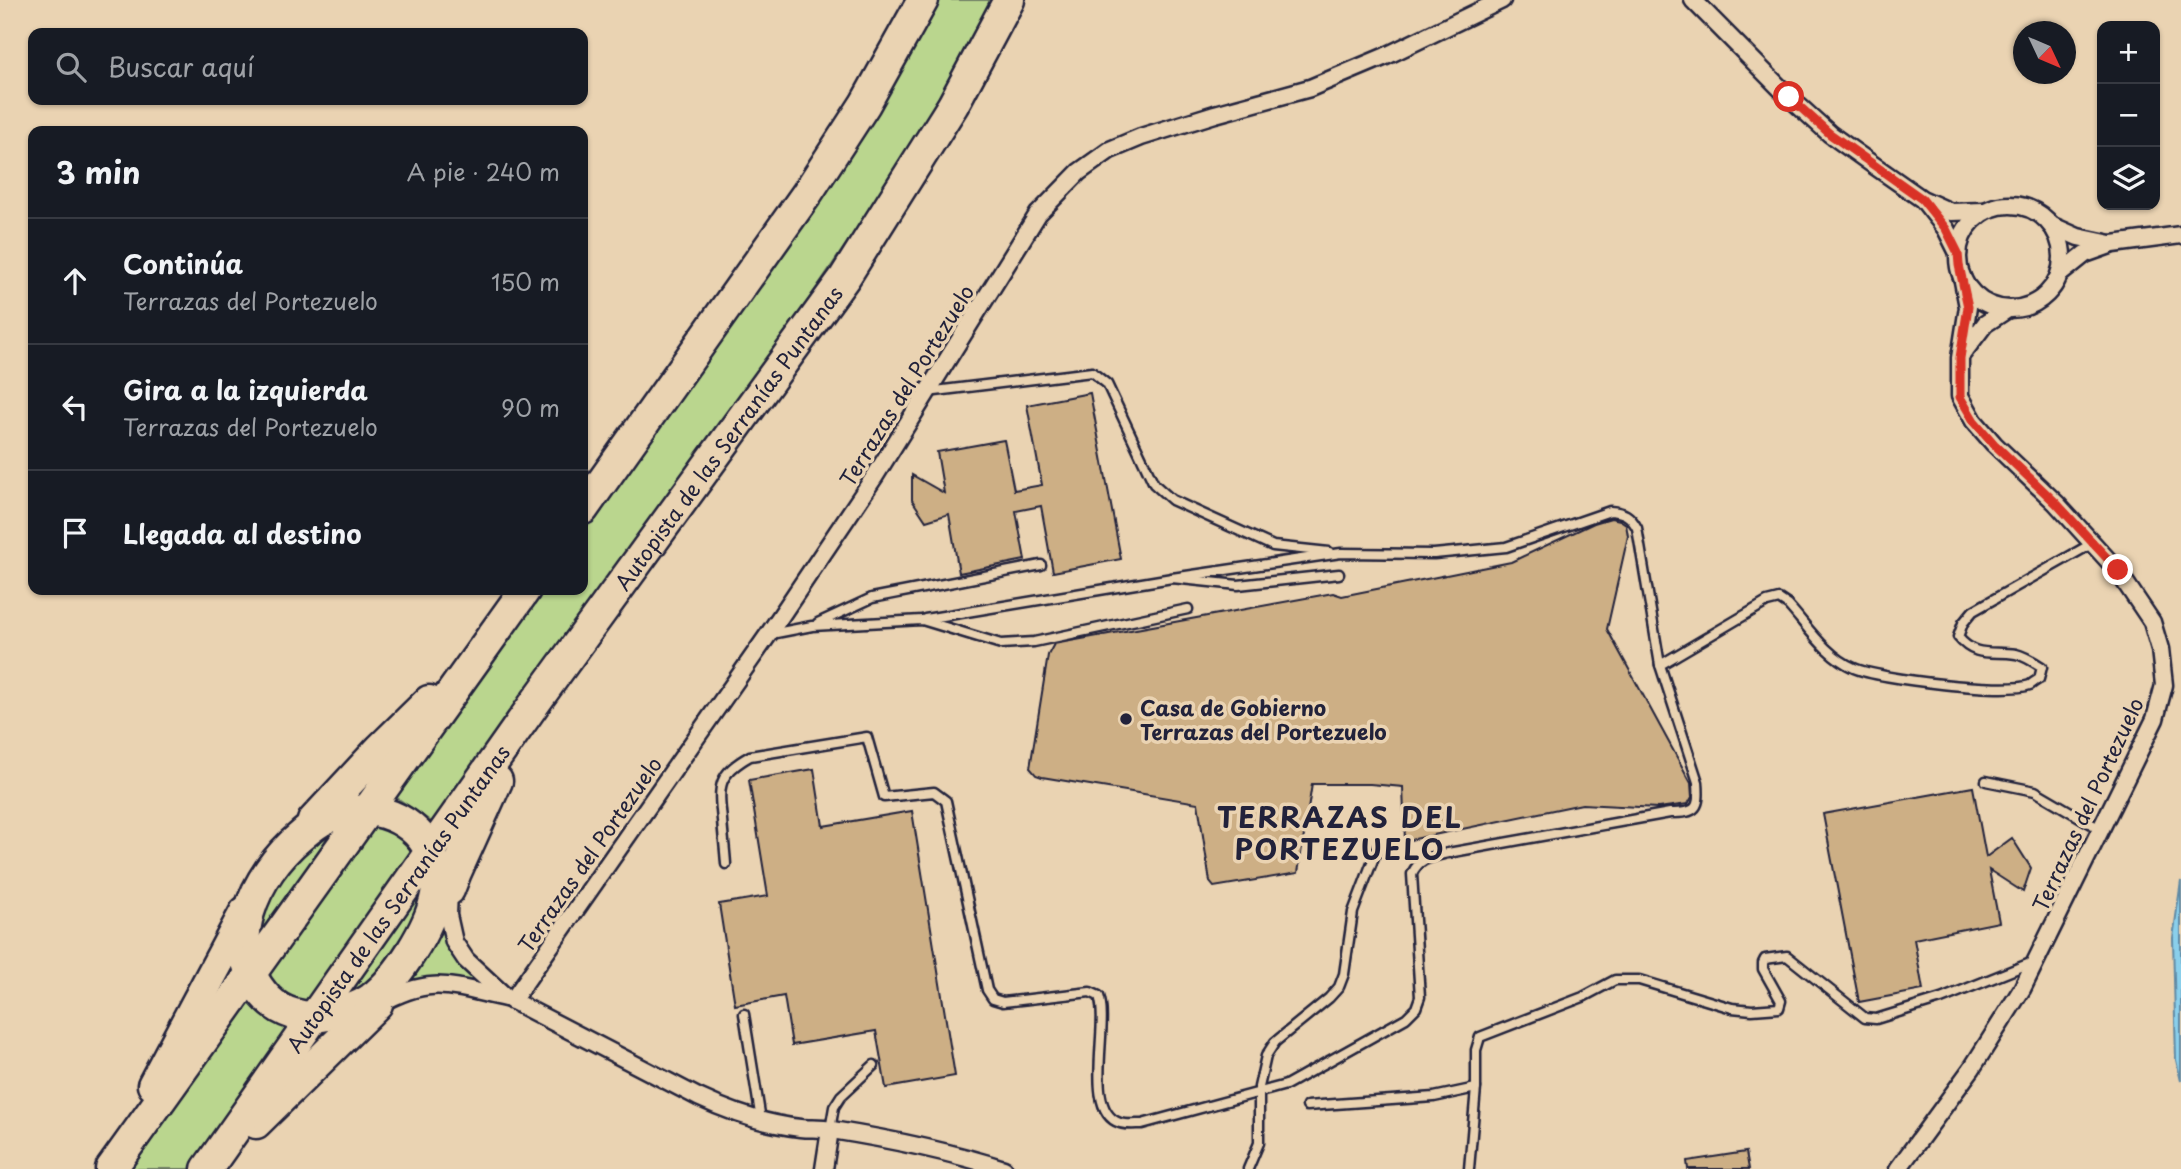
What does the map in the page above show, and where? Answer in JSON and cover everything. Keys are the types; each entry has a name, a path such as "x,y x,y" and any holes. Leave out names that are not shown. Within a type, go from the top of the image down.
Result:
{"highway":[{"path":"588,502 806,195 865,104 923,0"},
{"name":"Autopista de las Serranías Puntanas","path":"207,1169 537,700 845,277 953,105 1009,0"},
{"path":"112,1168 521,595"},
{"path":"112,1168 258,887 279,857 380,749 486,644"},
{"path":"212,1169 370,1010 408,956 443,890 456,872 537,700"},
{"path":"293,842 324,818 338,814 369,810 392,815 410,825 425,844 443,890"},
{"path":"258,887 250,904 246,923 246,951 252,973 266,997 287,1012 313,1017 375,1001"}],"street":[{"name":"Terrazas del Portezuelo","path":"510,1000 768,635 875,476 1038,214 1079,172 1110,150 1141,137 1310,88 1386,57 1502,0"},
{"name":"Terrazas del Portezuelo","path":"1693,0 1789,97 1830,134 1922,199 1951,212 1984,212 1998,205 2029,207 2043,215 2053,226 2078,237 2113,244"},
{"name":"Terrazas del Portezuelo","path":"1898,1169 1927,1133 1972,1068 2022,989 2155,719 2164,685 2160,649 2152,622 2118,570 2056,503 1994,444 1974,421 1960,397 1960,358 1968,307 1958,253 1946,229 1922,199"},
{"path":"1958,253 1962,236 1971,222 1984,212"},
{"path":"2053,226 2061,241 2063,258 2060,274"},
{"name":"Terrazas del Portezuelo","path":"1960,358 1984,324 2008,309 2024,307 2040,300 2052,289 2060,274 2085,254 2113,244 2181,235"},
{"path":"1962,276 1969,290 1980,300 1993,307 2008,309"},
{"path":"443,890 454,942 466,960 510,1000"},
{"path":"375,1001 435,984 454,985 510,1000 709,1102 739,1114 800,1128 830,1130 946,1153 1004,1169"},
{"path":"824,1169 830,1130"}],"lane":[{"path":"1704,0 1721,27"},
{"path":"726,864 719,792 728,771 750,756 867,737 884,797 934,792 946,801 987,990 993,999 1003,1002 1090,992 1098,996 1103,1008 1099,1094 1112,1118 1120,1123 1142,1124 1286,1085 1406,1018 1416,1007 1420,997 1412,874 1423,859 1670,813 1688,813 1695,808 1699,799 1698,782 1660,665 1637,528 1624,512 1610,511 1506,547 1434,554 1340,553 1273,546 1172,500 1154,484 1107,384 1092,372 927,392"},
{"path":"1660,665 1767,602 1779,599 1788,605 1832,654 1855,668 1911,680 1961,686 2030,685 2039,679 2042,667 2016,654 1989,654 1967,648 1958,637 1963,623 1973,611 2093,543"},
{"path":"768,635 812,626 922,620 1340,553"},
{"path":"812,626 872,598 1041,565"},
{"path":"1172,578 1238,585 1339,574"},
{"path":"922,620 1001,643 1034,642 1188,609"},
{"path":"1986,781 2035,791 2100,829"},
{"path":"1248,1169 1259,1143 1259,1093 1266,1056 1275,1042 1339,987 1344,974 1353,912 1380,844"},
{"path":"1469,1169 1476,1088 1476,1050 1480,1037 1583,997 1615,980 1639,980 1732,1008 1772,1010 1779,1008 1781,1001 1763,969 1763,964 1765,959 1787,956 1865,1018 1876,1019 1941,999 2036,961"},
{"path":"744,1014 761,1120"},
{"path":"830,1130 834,1107 841,1096 873,1065"},
{"path":"1307,1106 1434,1097 1476,1088"}],"green space":[{"path":"934,0 993,0 906,156 794,321 436,825 390,793 534,595 588,595 588,521 740,310"},
{"path":"346,821 256,941 257,928 288,858"},
{"path":"371,821 416,846 307,1008 298,1007 261,974"},
{"path":"424,879 426,897 383,975 335,1005"},
{"path":"439,912 474,975 468,985 406,985"},
{"path":"251,989 297,1024 193,1169 124,1169"}],"water":[{"path":"2181,881 2181,1081 2176,1060 2173,938"}],"building":[{"path":"1090,393 1121,559 1053,572 1041,506 1016,511 1025,560 959,573 949,514 926,521 912,500 912,475 944,493 937,452 1004,440 1014,490 1042,485 1027,405"},
{"path":"1611,518 1626,524 1628,536 1607,629 1691,783 1692,797 1688,804 1658,808 1582,804 1405,841 1403,787 1312,784 1298,873 1214,887 1210,882 1198,803 1042,777 1030,768 1048,655 1054,644 1333,593 1342,596 1511,562 1594,523"},
{"path":"814,769 823,826 912,811 955,1076 886,1088 876,1031 792,1045 784,996 735,1005 719,904 768,896 749,780"},
{"path":"1973,787 1986,857 2012,838 2031,868 2023,892 1989,870 1999,922 1914,939 1923,990 1859,1002 1823,814"},
{"path":"1746,1152 1749,1169 1688,1169 1687,1161"}],"place":[{"name":"Casa de Gobierno Terrazas del Portezuelo","path":"1126,719"}],"district":[{"name":"TERRAZAS DEL PORTEZUELO","path":"1340,832"}],"route":[{"path":"1789,97 1830,134 1922,199 1946,229 1958,253 1968,307 1960,358 1960,397 1974,421 1994,444 2056,503 2118,570"}]}
